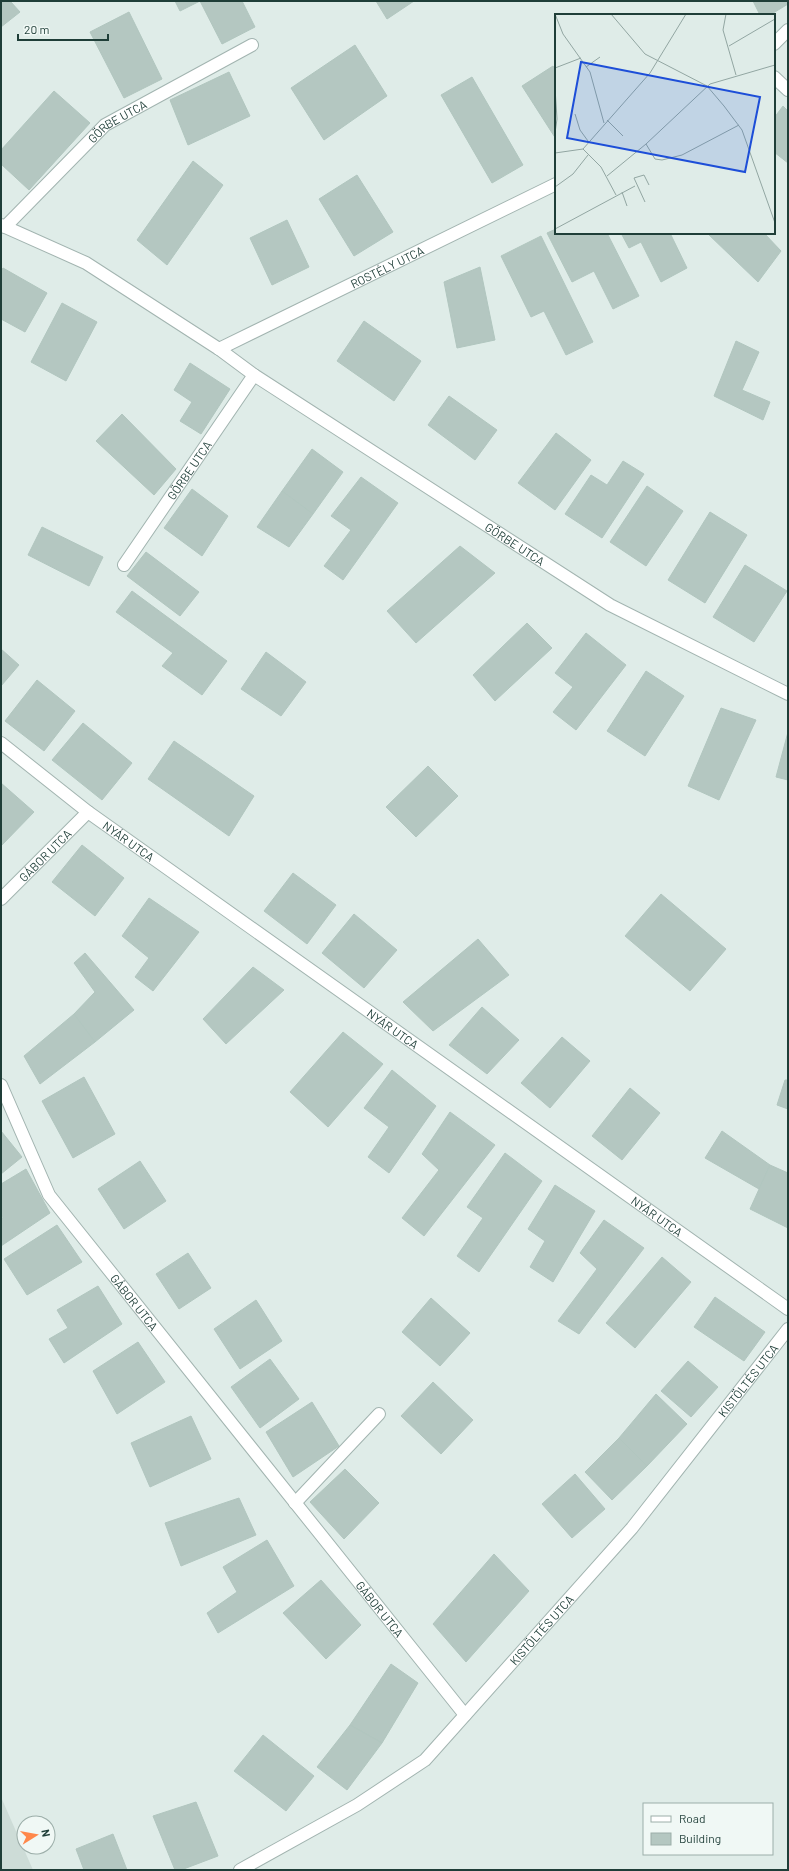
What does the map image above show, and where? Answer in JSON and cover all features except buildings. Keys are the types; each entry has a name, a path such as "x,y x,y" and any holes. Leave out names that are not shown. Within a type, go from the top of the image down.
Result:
{"street":[{"path":"775,43 788,30"},
{"name":"GÖRBE UTCA","path":"252,45 105,125 3,226 86,263 219,349 254,375 610,605 788,694"},
{"path":"775,78 788,90"},
{"name":"ROSTÉLY UTCA","path":"219,349 555,184"},
{"name":"GÖRBE UTCA","path":"124,565 254,375"},
{"name":"NYÁR UTCA","path":"1,743 88,812 788,1309"},
{"name":"GÁBOR UTCA","path":"1,899 88,812"},
{"name":"GÁBOR UTCA","path":"1,1085 49,1195 465,1715"},
{"name":"KISTÖLTÉS UTCA","path":"240,1870 357,1805 425,1760 632,1528 788,1329"},
{"path":"295,1503 379,1414"}],"shaded area":[{"path":"1,1797 16,1831 16,1855 26,1855 33,1870 1,1870"}]}
